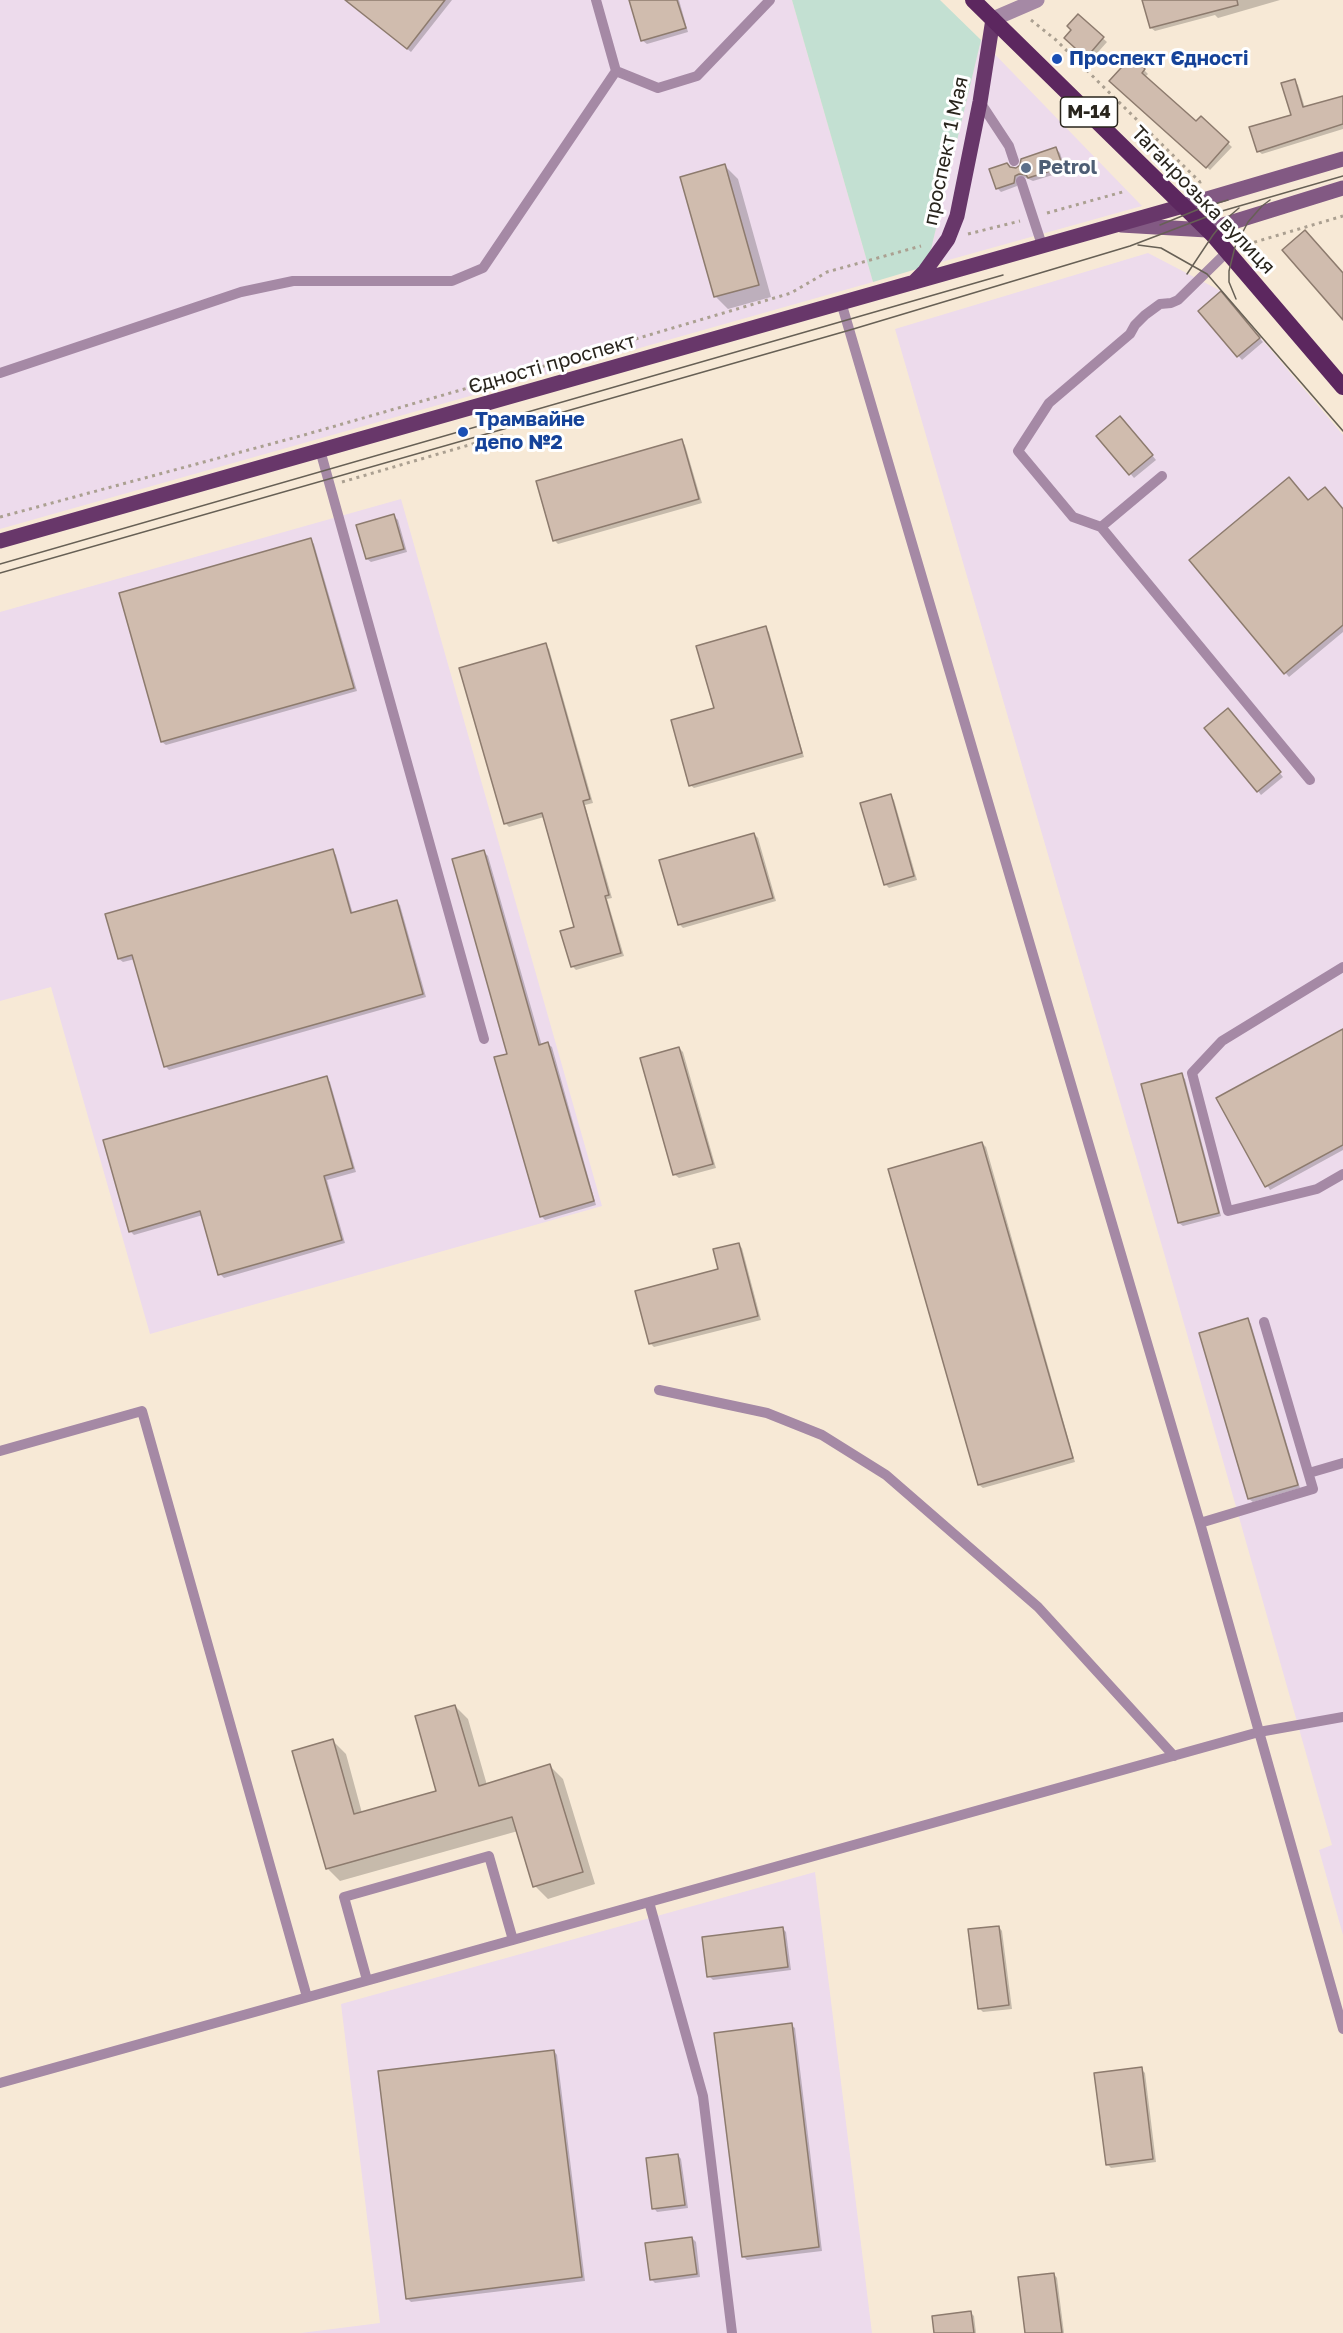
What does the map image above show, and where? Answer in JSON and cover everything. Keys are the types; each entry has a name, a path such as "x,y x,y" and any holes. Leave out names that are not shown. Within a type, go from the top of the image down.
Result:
{"highway":[{"name":"Таганрозька вулиця","path":"973,0 1228,251 1343,387"}],"main road":[{"name":"проспект 1 Мая","path":"915,280 925,271 948,239 957,216 980,102 993,19"},
{"name":"Єдності проспект","path":"0,541 486,405 1343,159"},
{"name":"Єдності проспект","path":"1115,224 1207,230 1343,188"}],"street":[{"path":"993,19 1037,0"}],"lane":[{"path":"0,373 241,291 293,281 452,281 483,268 616,71 596,0"},
{"path":"616,71 658,88 697,76 770,0"},
{"path":"980,102 1009,146 1014,161"},
{"path":"1021,181 1042,245"},
{"path":"1228,251 1178,300 1160,304 1145,315 1130,334 1049,403 1018,451 1072,517 1101,527 1310,780"},
{"path":"841,302 1200,1523 1343,2030"},
{"path":"320,450 484,1039"},
{"path":"1101,527 1162,476"},
{"path":"1343,967 1222,1041 1192,1073 1228,1211 1317,1189 1343,1174"},
{"path":"1200,1523 1313,1489 1264,1322"},
{"path":"659,1390 767,1413 822,1435 886,1475 1038,1607 1174,1756"},
{"path":"0,1451 142,1411 307,1997"},
{"path":"1309,1473 1343,1463"},
{"path":"0,2083 1259,1732 1343,1717"},
{"path":"367,1980 344,1897 489,1856 513,1940"},
{"path":"649,1902 703,2096 732,2333"}],"path":[{"path":"1017,8 1056,40 1200,182"},
{"path":"0,517 292,438 534,369 791,293 827,272 1126,191"},
{"path":"1253,251 1248,244 1343,216"},
{"path":"330,485 507,434"}],"shaded area":[{"path":"0,0 792,0 873,282 0,529"},
{"path":"981,40 1142,206 927,266"},
{"path":"1148,253 1221,291 1343,435 1343,1935 1319,1850 1332,1845 1164,1253 895,329"},
{"path":"401,499 602,1206 150,1334 51,987 0,1001 0,612"},
{"path":"815,1872 872,2333 301,2333 380,2323 341,2004"}],"green space":[{"path":"792,0 940,0 981,40 927,266 873,282"}],"building":[{"path":"345,0 445,0 407,49"},
{"path":"629,0 677,0 686,28 641,41"},
{"path":"1142,0 1237,0 1238,5 1150,28"},
{"path":"1078,14 1104,37 1086,58 1064,38 1071,30 1067,26"},
{"path":"1132,56 1145,69 1142,73 1196,121 1201,116 1229,142 1206,168 1109,81"},
{"path":"1295,79 1303,107 1343,96 1343,124 1257,152 1249,127 1291,115 1281,83"},
{"path":"1056,147 1063,167 1028,178 1026,175 1019,174 1015,176 1014,183 996,189 989,169 1007,163 1010,167 1016,168 1020,165 1021,159"},
{"path":"725,164 759,285 714,297 680,177"},
{"path":"1305,230 1343,273 1343,320 1282,250"},
{"path":"1221,291 1260,338 1237,357 1198,311"},
{"path":"1120,416 1153,455 1129,475 1096,436"},
{"path":"682,439 699,499 553,541 536,481"},
{"path":"1289,477 1308,500 1325,487 1343,509 1343,625 1284,674 1189,560"},
{"path":"394,514 404,549 366,559 356,525"},
{"path":"311,538 354,688 161,742 119,593"},
{"path":"766,626 802,753 689,786 671,720 714,708 696,646"},
{"path":"546,643 590,799 583,801 609,895 605,896 621,953 571,967 560,931 574,927 542,813 504,824 459,668"},
{"path":"1228,708 1281,772 1257,792 1204,728"},
{"path":"891,794 914,876 884,885 860,803"},
{"path":"754,833 773,898 678,925 659,860"},
{"path":"333,849 351,913 397,900 423,994 164,1067 132,955 118,959 105,914"},
{"path":"484,850 539,1045 548,1042 594,1201 540,1217 494,1057 507,1054 452,859"},
{"path":"1343,1029 1343,1145 1265,1187 1216,1098"},
{"path":"679,1047 713,1164 673,1175 640,1058"},
{"path":"1182,1073 1219,1213 1178,1223 1141,1084"},
{"path":"327,1076 353,1168 324,1176 342,1240 218,1275 200,1211 129,1232 103,1140"},
{"path":"982,1142 1073,1458 978,1485 888,1169"},
{"path":"739,1243 758,1316 649,1344 635,1291 718,1269 713,1249"},
{"path":"1248,1318 1298,1485 1248,1499 1199,1333"},
{"path":"455,1705 479,1786 550,1764 583,1872 533,1887 512,1817 326,1869 292,1751 333,1739 354,1814 436,1791 415,1716"},
{"path":"999,1926 1009,2005 978,2009 968,1929"},
{"path":"783,1927 788,1967 707,1977 702,1937"},
{"path":"792,2023 819,2247 742,2257 714,2033"},
{"path":"554,2050 582,2277 406,2299 378,2071"},
{"path":"1142,2067 1153,2159 1106,2165 1094,2073"},
{"path":"678,2154 685,2205 652,2209 646,2158"},
{"path":"692,2237 697,2274 650,2280 645,2243"},
{"path":"1054,2273 1062,2333 1025,2333 1018,2277"},
{"path":"971,2311 974,2333 934,2333 932,2316"}],"tram line":[{"path":"0,573 850,330 1130,246 1222,211 1343,176"},
{"path":"1160,225 1228,200"},
{"path":"1236,299 1229,282 1229,271 1235,247 1248,222 1270,200"},
{"path":"1187,274 1213,235 1239,208"},
{"path":"1138,245 1161,248 1207,274 1343,431"},
{"path":"0,564 1003,275"}],"place":[{"name":"Проспект Єдності","path":"1057,59"},
{"name":"Petrol","path":"1026,168"},
{"name":"Трамвайне депо №2","path":"463,432"}]}
